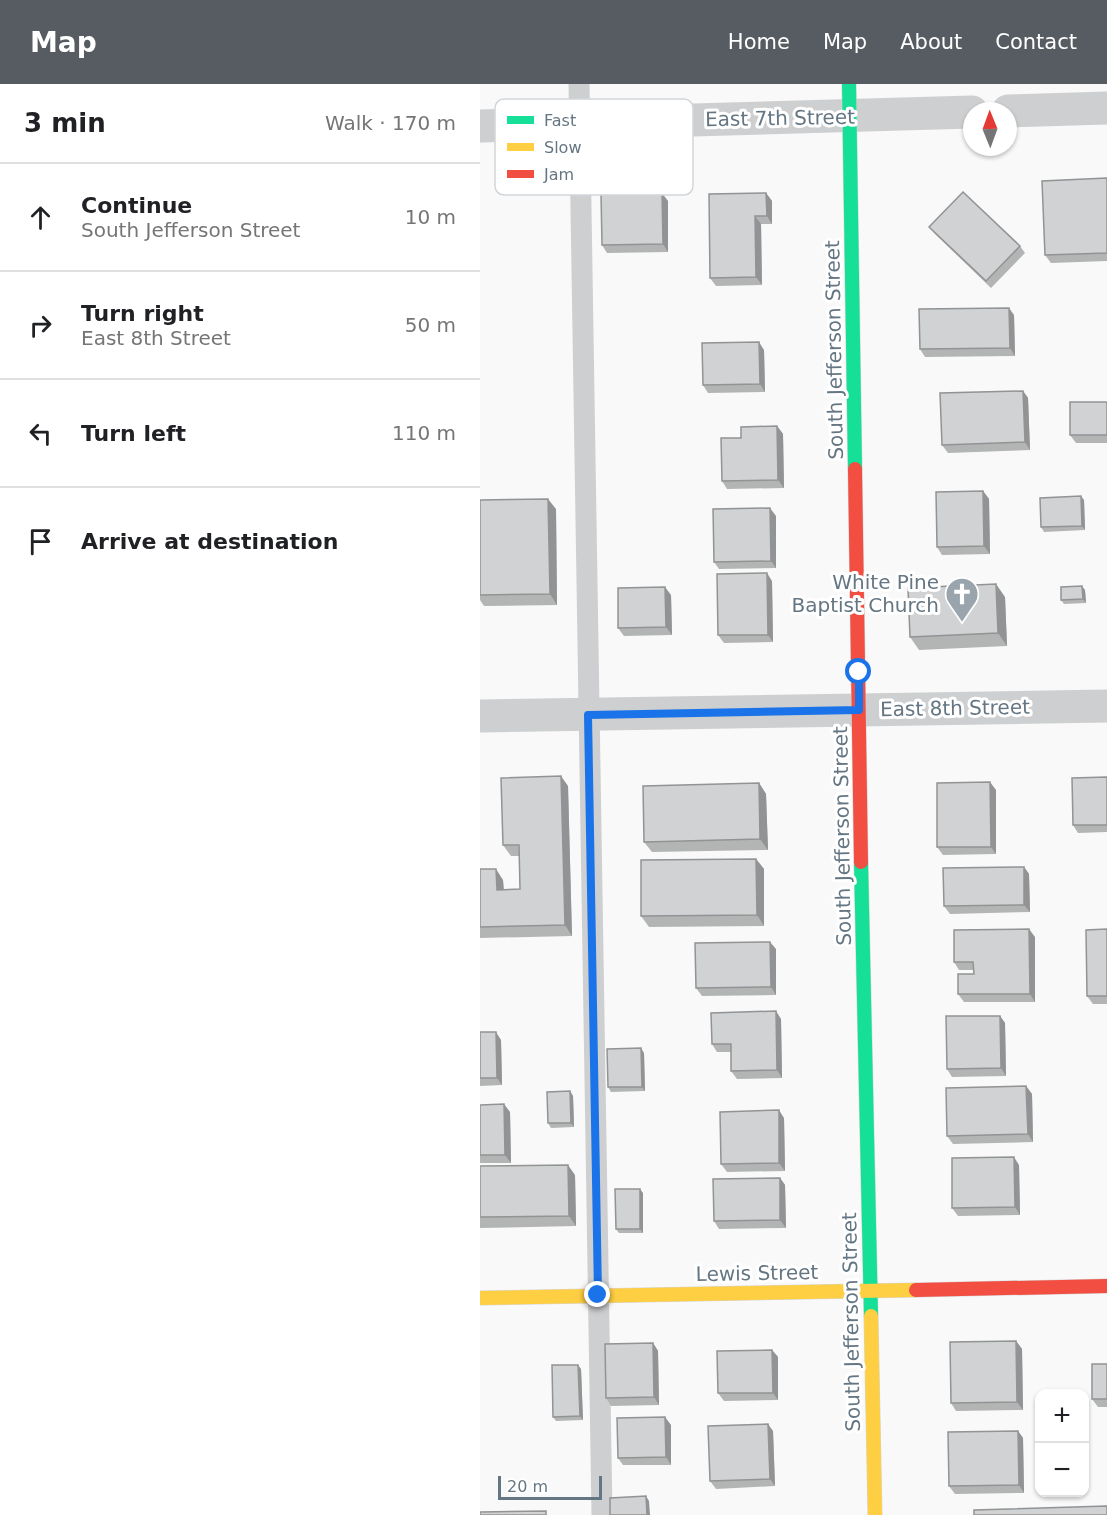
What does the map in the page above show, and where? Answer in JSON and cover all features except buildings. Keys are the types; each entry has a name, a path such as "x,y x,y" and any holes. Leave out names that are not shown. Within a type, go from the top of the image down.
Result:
{"street":[{"name":"South Jefferson Street","path":"849,84 875,1515"},
{"path":"1017,111 1107,108"},
{"name":"East 7th Street","path":"693,119 963,112"},
{"name":"East 7th Street","path":"480,126 495,125"},
{"name":"East 8th Street","path":"480,716 1107,706"},
{"name":"Lewis Street","path":"480,1298 1107,1286"}],"lane":[{"path":"579,84 579,99"},
{"path":"581,195 602,1515"}],"traffic: fast":[{"path":"849,84 855,469"},
{"path":"861,862 871,1316"}],"traffic: slow":[{"path":"480,1298 916,1290"},
{"path":"871,1316 875,1515"}],"traffic: jam":[{"path":"855,469 861,862"},
{"path":"916,1290 1107,1286"}],"place":[{"name":"White Pine Baptist Church","path":"962,623"}],"route":[{"path":"598,1295 588,715 859,710 859,672"}]}
